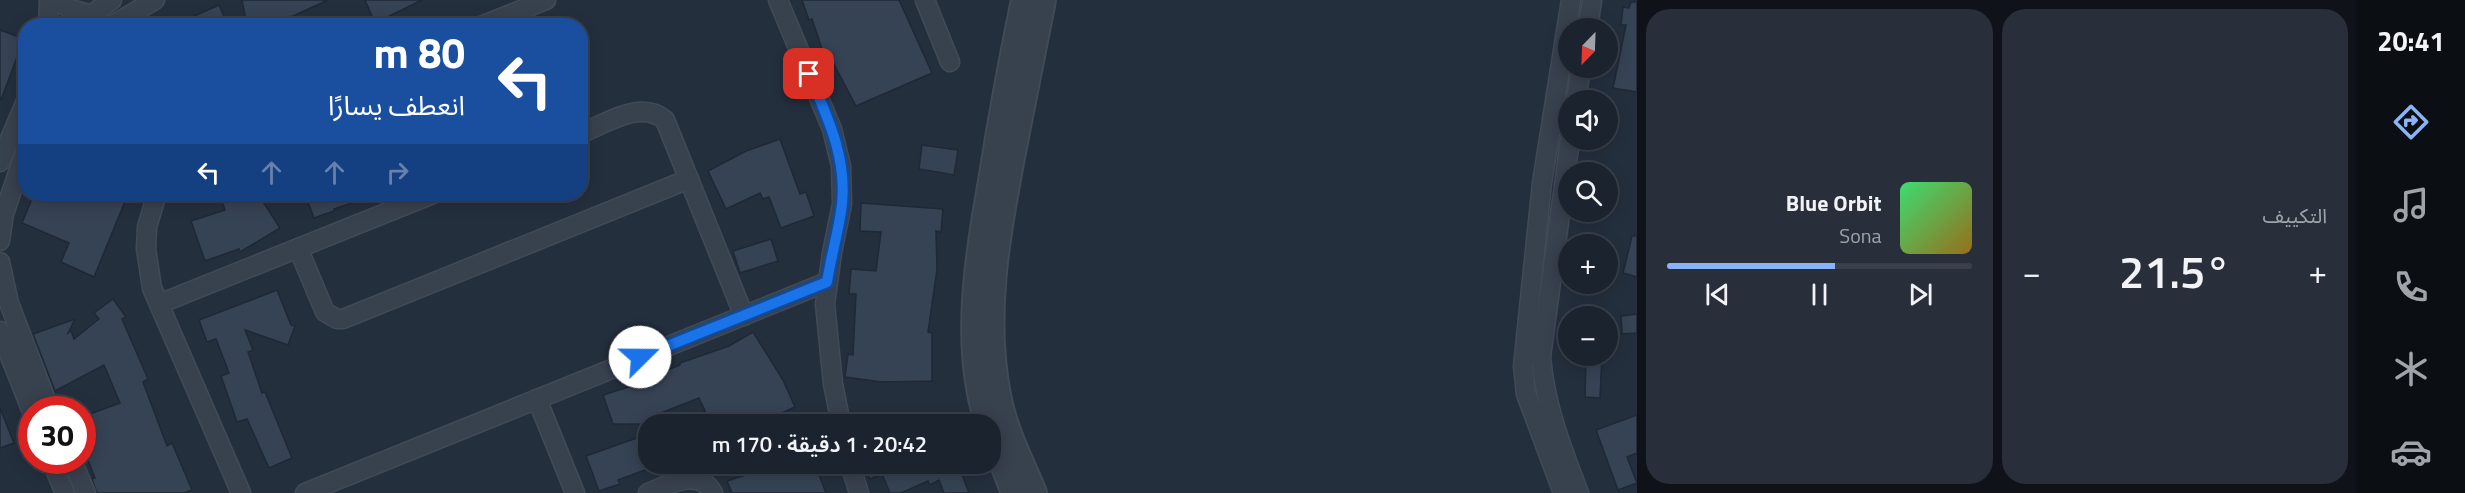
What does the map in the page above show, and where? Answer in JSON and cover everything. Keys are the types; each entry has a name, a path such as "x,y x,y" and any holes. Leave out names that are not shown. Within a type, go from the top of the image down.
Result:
{"street":[{"path":"48,18 49,0"},
{"path":"57,0 80,18"},
{"path":"85,18 112,0"},
{"path":"125,18 156,0"},
{"path":"501,18 546,0"},
{"path":"778,0 832,129 842,166 842,204 827,282 826,326 839,414"},
{"path":"925,0 950,62"},
{"path":"984,414 975,364 976,279 995,147 1023,0"},
{"path":"1026,492 999,398 993,347 993,312 995,266 1001,221 1044,0"},
{"path":"1563,493 1526,394 1523,366 1542,183 1571,0"},
{"path":"1589,18 1592,0"},
{"path":"588,131 633,113 647,110 665,120 744,316"},
{"path":"0,162 18,119"},
{"path":"0,241 8,199 18,171"},
{"path":"298,248 325,312 336,319 343,319 689,179"},
{"path":"1542,183 1558,185"},
{"path":"155,201 147,227 148,271 159,304 241,493"},
{"path":"159,304 416,201"},
{"path":"1558,219 1541,357 1543,384 1550,412 1579,493"},
{"path":"0,262 9,303 36,396"},
{"path":"304,493 827,282"},
{"path":"0,331 33,396"},
{"path":"537,399 574,493"},
{"path":"1001,451 1026,492"},
{"path":"57,474 65,493"},
{"path":"78,474 86,493"},
{"path":"853,474 860,493"},
{"path":"648,493 687,479 704,482 712,493"}],"building":[{"path":"242,0 328,0 293,16 245,18"},
{"path":"365,0 422,0 385,18 373,18"},
{"path":"802,0 899,0 932,73 856,106 827,51 823,52 812,19 809,20"},
{"path":"1631,2 1637,2 1637,92 1613,88 1615,78 1618,78 1618,64 1626,25 1621,25 1623,7 1629,8"},
{"path":"219,5 225,18 190,18"},
{"path":"0,30 18,37 18,55 0,99"},
{"path":"780,139 800,194 806,192 814,216 781,228 769,197 763,199 760,193 726,209 708,171 746,151"},
{"path":"922,145 958,150 954,175 919,169"},
{"path":"31,201 125,201 94,277 61,262 69,243 22,223"},
{"path":"222,201 263,201 280,228 240,252 239,249 205,261 191,221 225,210"},
{"path":"308,201 357,201 334,209 334,211 314,218"},
{"path":"861,203 943,209 941,232 936,231 937,270 928,332 932,333 932,381 882,382 845,377 848,354 853,355 856,294 849,294 851,269 876,271 881,232 860,231"},
{"path":"1632,236 1637,236 1637,277 1623,273"},
{"path":"771,239 778,261 740,273 733,251"},
{"path":"277,290 291,325 295,326 288,345 245,330 253,350 248,352 262,393 265,392 292,458 269,468 247,419 237,422 221,376 229,373 216,339 207,342 199,320"},
{"path":"113,299 126,317 122,319 148,379 143,382 167,446 172,443 192,490 184,493 97,493 92,479 95,478 93,474 96,474 96,412 120,403 104,365 55,391 33,334 75,319 68,333 71,331 74,339 99,319 94,313"},
{"path":"1637,314 1637,333 1622,334 1621,316"},
{"path":"753,332 783,380 795,407 779,414 706,414 699,398 661,414 638,414 638,424 613,424 603,395 657,378 655,375 680,365 680,363 729,346"},
{"path":"1586,366 1602,366 1600,398 1585,397"},
{"path":"0,408 14,443 0,448"},
{"path":"1637,415 1637,453 1627,457 1637,483 1618,490 1596,430"},
{"path":"638,438 638,473 618,480 620,484 599,491 586,456"},
{"path":"749,474 819,474 826,493 732,493 727,481"},
{"path":"868,474 882,474 870,479"},
{"path":"882,474 962,474 969,493 944,493 939,480 930,485 928,481 901,493 890,493"}],"route":[{"path":"640,357 827,282 842,204 842,166 832,129 809,74"}]}
